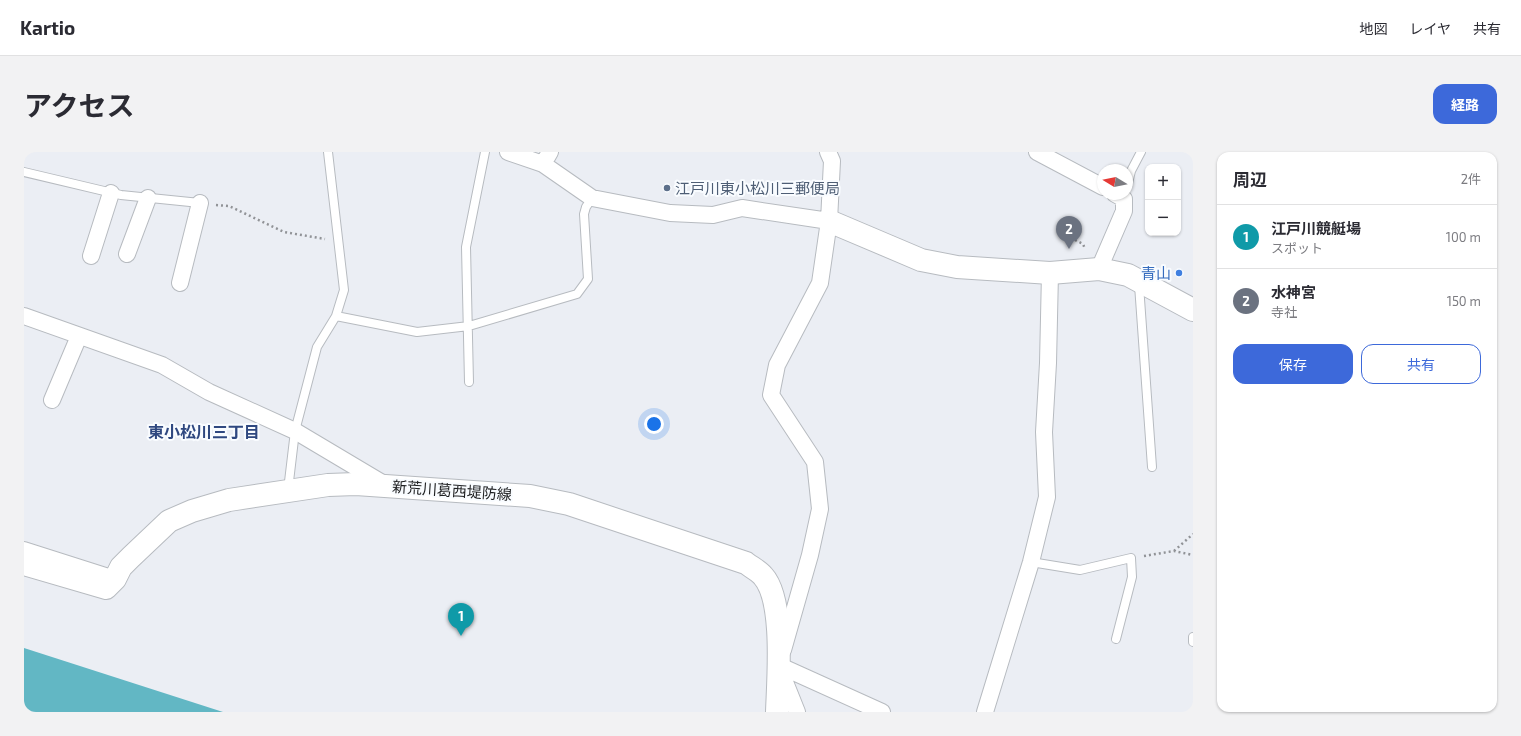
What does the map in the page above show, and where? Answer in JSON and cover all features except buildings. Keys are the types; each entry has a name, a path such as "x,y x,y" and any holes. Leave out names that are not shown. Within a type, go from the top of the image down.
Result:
{"main road":[{"path":"829,221 921,260 957,267 1050,273 1099,269 1128,274 1193,310"},
{"name":"新荒川葛西堤防線","path":"115,579 121,567 130,556 169,521 192,511 229,500 328,485 356,484 530,496 569,504 746,563 763,576 769,585 778,632 777,712"},
{"path":"24,564 106,588 115,579"}],"street":[{"path":"508,152 547,158 592,198 670,213 713,215 742,208 829,221"},
{"path":"797,712 778,665 810,555 820,509 815,462 771,395 778,364 820,283 829,221 832,161 828,152"},
{"path":"1036,152 1097,184"},
{"path":"91,256 111,193"},
{"path":"127,254 148,198"},
{"path":"1099,269 1124,211 1123,200"},
{"path":"180,283 200,203"},
{"path":"986,712 1031,562 1047,497 1044,432 1048,363 1050,273"},
{"path":"24,316 162,365 209,392 295,431 385,485"},
{"path":"52,400 79,336"},
{"path":"24,550 115,579"},
{"path":"778,665 882,712"}],"lane":[{"path":"288,491 295,431 317,347 336,316 344,290 328,152"},
{"path":"469,382 469,326 466,247 485,152"},
{"path":"1133,167 1141,152"},
{"path":"24,172 111,193 200,203"},
{"path":"336,316 417,332 469,326 577,294 588,279 584,214 586,207 592,198"},
{"path":"1139,281 1152,467"},
{"path":"1031,562 1080,570 1131,558 1132,577 1116,639"},
{"path":"1193,637 1193,642"}],"path":[{"path":"200,203 229,206 284,232 338,241"},
{"path":"1075,240 1083,244 1085,249"},
{"path":"1174,551 1193,534"},
{"path":"1131,558 1174,551 1193,555"}],"water":[{"path":"24,648 223,712 24,712"}],"place":[{"name":"江戸川東小松川三郵便局","path":"667,188"},
{"name":"水神宮","path":"1069,249"},
{"name":"青山","path":"1179,273"},
{"name":"江戸川競艇場","path":"461,636"}],"district":[{"name":"東小松川三丁目","path":"204,431"}]}
